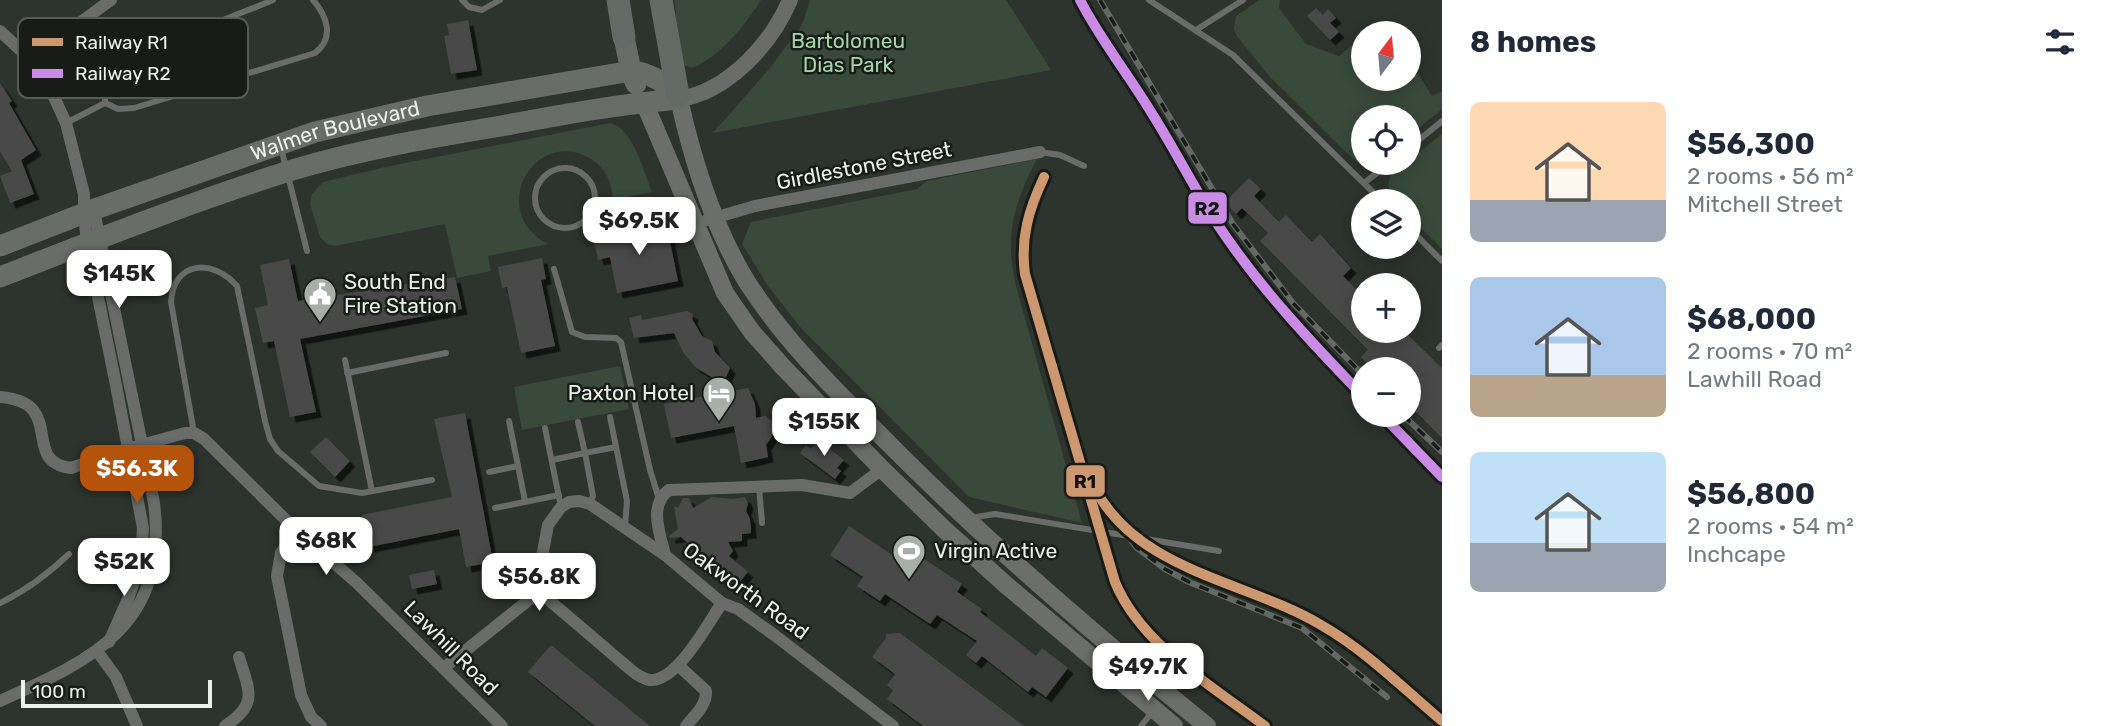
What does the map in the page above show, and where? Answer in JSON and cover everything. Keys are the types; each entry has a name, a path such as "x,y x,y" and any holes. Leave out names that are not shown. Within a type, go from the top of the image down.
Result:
{"highway":[{"path":"618,0 624,37"},
{"path":"661,0 678,97"}],"main road":[{"path":"624,37 631,71 725,293 752,331 783,367 882,469 1005,584 1174,726"},
{"path":"631,71 643,73 678,97 689,145 715,218 746,280 772,319 803,356 965,519 1061,604 1207,726"},
{"name":"Walmer Boulevard","path":"0,246 88,206 279,143 351,123 427,106 631,71"},
{"name":"Walmer Boulevard","path":"0,277 94,240 287,172 347,155 410,141 678,97"}],"street":[{"path":"86,18 111,0"},
{"path":"610,0 624,37"},
{"path":"678,97 691,97 711,88 752,56 776,27 790,0"},
{"path":"0,30 18,47"},
{"path":"54,98 66,123 88,206 116,385 141,515 141,561 109,642"},
{"name":"Girdlestone Street","path":"697,223 755,206 1040,152"},
{"path":"0,701 67,671 109,642 132,617 143,597 154,565 157,524 144,446 94,240"},
{"path":"0,397 16,398 33,407 49,458 55,465 71,468 127,449 194,433"},
{"name":"Lawhill Road","path":"194,433 204,439 296,530 357,583 502,726"},
{"path":"665,555 658,525 659,499 669,490 812,485 847,498 882,469"},
{"path":"445,667 522,606 536,590 548,525 563,501 579,500 590,503"},
{"name":"Oakworth Road","path":"590,503 665,555 722,603 738,609 773,634 893,726"},
{"path":"296,530 281,553 277,576 307,721 321,726"},
{"path":"536,590 637,675 654,680 679,666 722,603"},
{"path":"97,651 116,677 137,726"},
{"path":"225,726 242,713 249,703 239,657"},
{"path":"679,666 707,695 703,706 686,726"}],"lane":[{"path":"229,18 273,0"},
{"path":"248,73 315,53 322,48 328,32 322,10 313,0"},
{"path":"462,0 469,7 482,10 500,0"},
{"path":"1149,0 1233,55 1370,189"},
{"path":"1196,30 1243,0"},
{"path":"105,103 106,98"},
{"path":"105,103 118,109 134,108 167,98"},
{"path":"66,123 105,103"},
{"path":"1421,138 1442,121"},
{"path":"279,143 307,251"},
{"path":"1040,152 1060,155 1084,166"},
{"path":"582,223 592,212 596,196 591,181 579,170 563,167 548,172 537,184 534,199 539,214 551,225 559,227 566,228 687,201"},
{"path":"1364,183 1374,175"},
{"path":"1421,240 1442,261"},
{"path":"194,433 171,294 177,281 186,272 200,267 212,268 226,274 237,286 265,421 270,439 278,452 318,486 362,493 432,480"},
{"path":"554,269 572,332 584,337 615,338 621,342 659,499"},
{"path":"348,373 446,353"},
{"path":"345,360 372,491"},
{"path":"610,416 627,501 625,527"},
{"path":"509,421 525,501"},
{"path":"578,422 593,496 590,503"},
{"path":"495,508 525,501 563,501 545,428"},
{"path":"552,460 616,447"},
{"path":"489,472 518,466"},
{"path":"759,486 762,523"},
{"path":"965,519 995,514 1219,551"},
{"path":"0,603 24,592 41,580 69,554"},
{"path":"1141,726 1154,710"}],"green space":[{"path":"675,0 761,0 740,30 722,48 692,68 683,65 678,56"},
{"name":"Bartolomeu Dias Park","path":"810,0 1006,0 1051,70 713,133 770,68 802,25"},
{"path":"1259,0 1280,0 1279,8 1306,44 1339,56 1351,46 1351,91 1421,91 1421,78 1432,96 1442,91 1442,109 1421,126 1421,105 1351,105 1351,157 1269,76 1237,36 1234,29 1236,16"},
{"path":"610,123 625,133 631,142 652,192 613,200 607,176 591,159 571,152 552,153 537,162 525,176 519,194 520,212 530,229 548,244 488,256 491,271 457,278 445,224 335,246 327,244 320,237 310,204 312,194 323,182 385,167"},
{"path":"1442,134 1442,249 1421,228 1421,189 1390,189 1388,185 1392,175 1421,175 1421,151"},
{"path":"1037,159 1022,190 1013,220 1013,268 1082,523 969,497 801,328 768,286 742,244 751,222 917,189 927,181"},
{"path":"620,366 629,409 522,430 514,387"}],"building":[{"path":"1316,8 1323,15 1328,9 1336,18 1330,23 1339,32 1330,40 1307,16"},
{"path":"468,20 477,70 451,74 444,36 449,35 447,24"},
{"path":"0,83 36,150 21,160 34,194 10,203 0,176 12,171 0,152"},
{"path":"1249,178 1261,189 1254,196 1279,222 1286,215 1312,242 1320,234 1351,268 1343,276 1351,284 1351,333 1260,241 1268,233 1242,208 1236,214 1225,202"},
{"path":"666,222 678,281 617,293 610,257 598,260 593,237"},
{"path":"542,258 546,279 541,280 555,346 521,353 507,287 502,288 498,267"},
{"name":"South End Fire Station","path":"289,259 298,301 455,277 462,309 300,339 316,412 290,417 274,341 263,343 255,308 268,305 260,265"},
{"path":"687,311 693,314 692,319 702,336 712,341 715,352 730,368 723,384 695,367 683,352 674,333 634,338 629,318 641,315 642,320"},
{"path":"1361,343 1416,343 1442,368 1442,438 1421,417 1421,357 1361,357 1368,350"},
{"path":"748,388 755,404 756,418 765,416 779,426 766,445 768,457 741,463 734,426 671,438 664,404"},
{"path":"465,413 493,562 466,567 459,529 369,547 362,515 452,497 434,419"},
{"path":"326,437 350,461 335,477 310,452"},
{"path":"818,440 844,460 837,468 841,471 835,479 800,453 806,445 811,449"},
{"path":"712,497 745,497 748,504 746,511 750,519 751,533 742,534 742,541 728,542 733,551 729,556 748,572 736,586 681,537 669,536 678,529 674,506 678,508 683,498 689,498 693,508"},
{"name":"Virgin Active","path":"849,526 892,555 900,543 962,584 957,592 982,609 980,612 1036,656 1042,648 1068,668 1046,697 1032,687 1028,692 982,656 976,663 966,655 977,641 937,615 930,624 885,594 880,601 857,586 863,577 830,555"},
{"path":"434,570 437,584 412,589 409,575"},
{"path":"900,633 1024,726 923,726 887,699 893,690 887,685 895,674 872,657 886,634"},
{"path":"551,645 650,726 595,726 528,672"}],"railway":[{"path":"1080,0 1232,246 1285,312 1351,383"},
{"path":"1100,0 1233,224 1293,303 1351,363"},
{"path":"1394,427 1442,477"},
{"path":"1416,427 1442,452"},
{"path":"1109,511 1136,547 1165,569 1189,582 1302,628 1387,697"}],"rail line":[{"name":"R2","path":"1080,0 1232,246 1285,312 1351,383"},
{"name":"R1","path":"1044,177 1027,224 1025,274 1115,582 1127,605 1160,645 1265,726"},
{"name":"R2","path":"1394,427 1442,477"},
{"name":"R1","path":"1094,487 1113,515 1137,538 1196,571 1321,625 1368,658 1442,721"}],"place":[{"name":"South End Fire Station","path":"320,324"},
{"name":"Paxton Hotel","path":"719,423"},
{"name":"Virgin Active","path":"909,581"}]}
